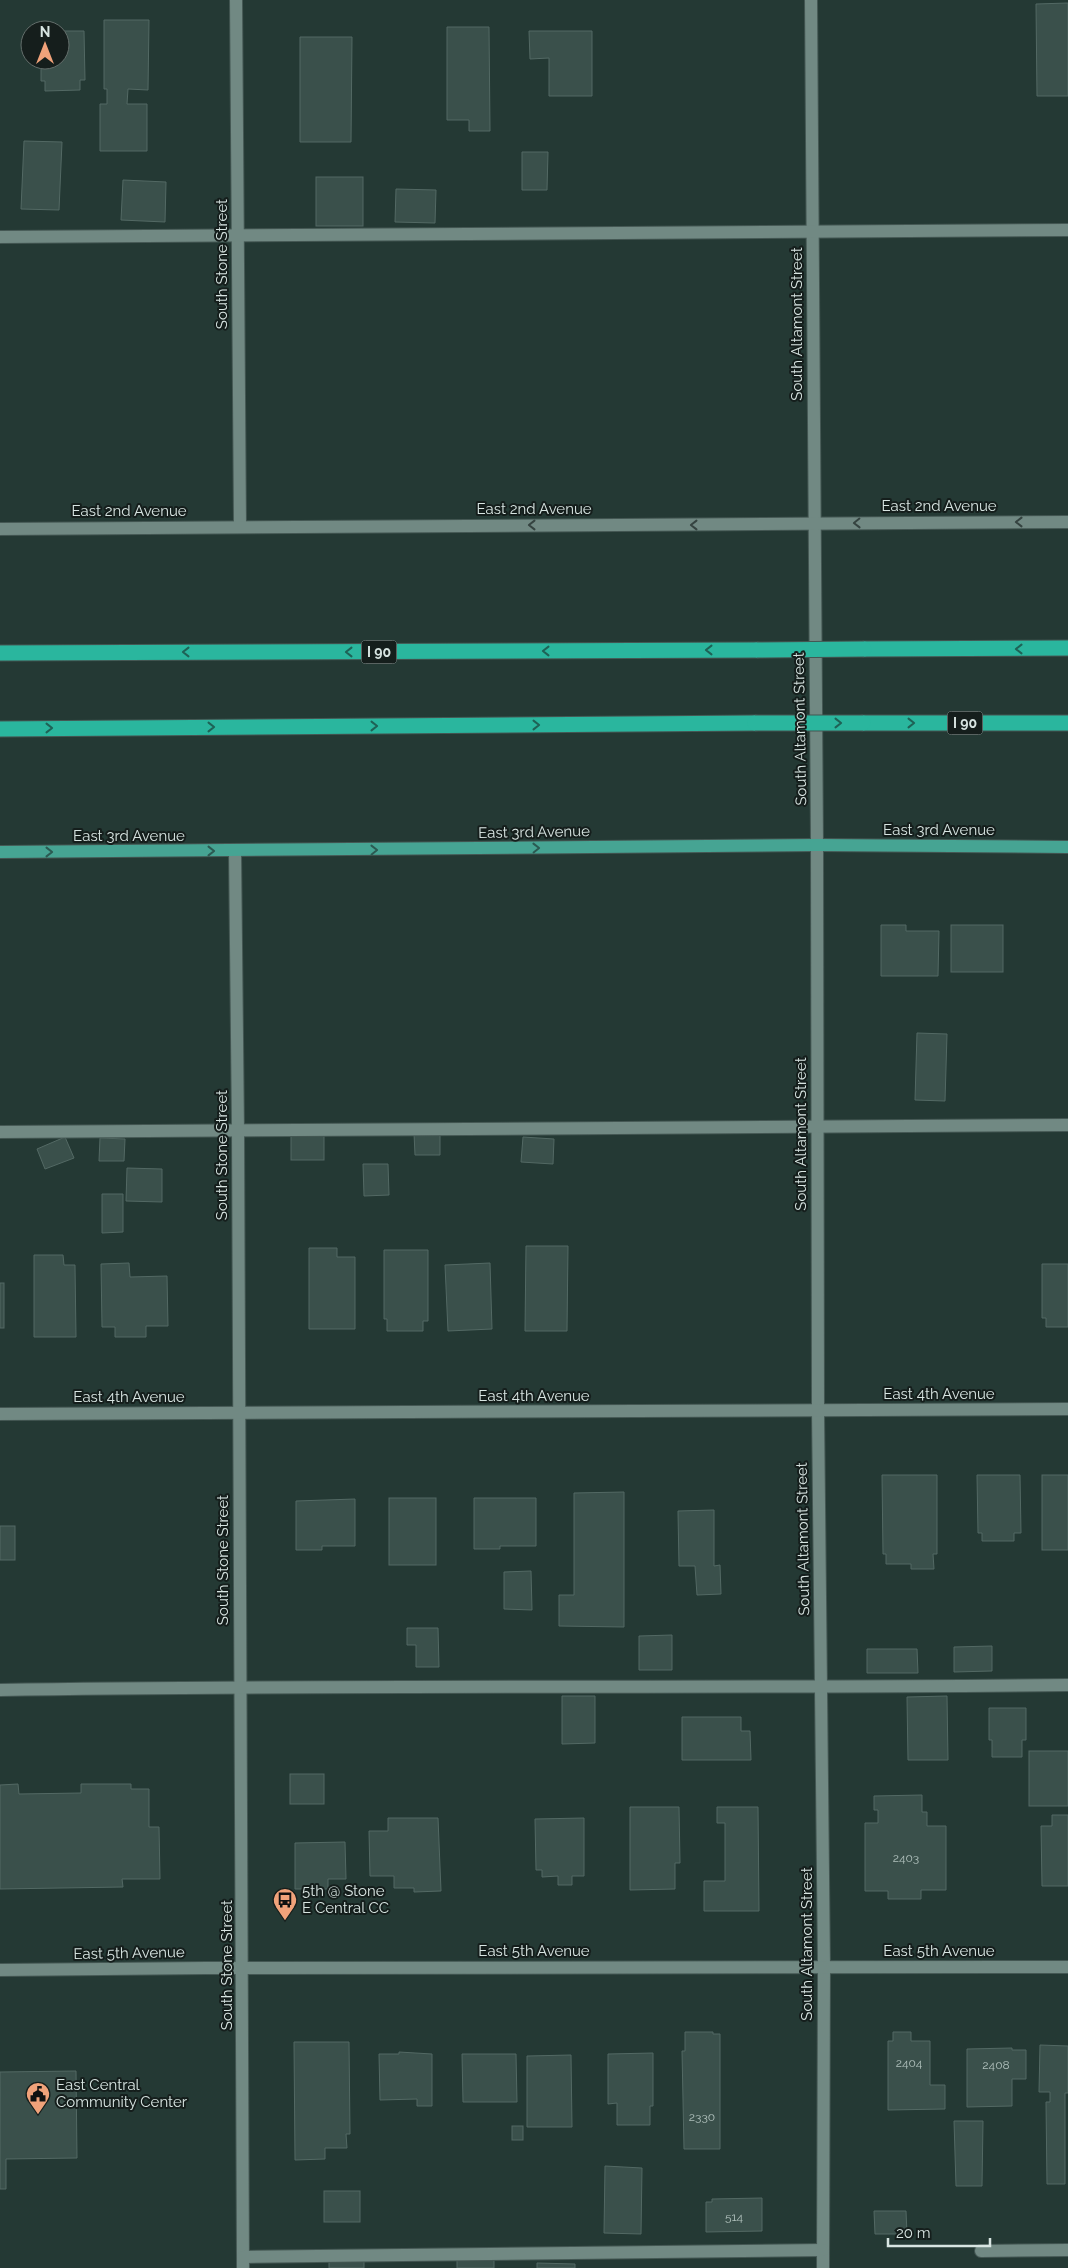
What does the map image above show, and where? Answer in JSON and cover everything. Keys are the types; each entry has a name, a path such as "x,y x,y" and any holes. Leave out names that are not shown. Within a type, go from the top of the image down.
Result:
{"highway":[{"name":"I 90","path":"0,653 1068,648"},
{"name":"I 90","path":"0,728 1068,723"}],"main road":[{"name":"East 3rd Avenue","path":"0,852 817,845 1068,847"}],"street":[{"name":"South Stone Street","path":"236,0 240,527"},
{"name":"South Altamont Street","path":"811,0 817,845 818,1411 824,1967 823,2268"},
{"path":"0,238 1068,230"},
{"name":"East 2nd Avenue","path":"0,528 1068,522"},
{"name":"South Stone Street","path":"234,851 238,1131 243,2262"},
{"path":"0,1132 1068,1125"},
{"name":"East 4th Avenue","path":"0,1414 1068,1409"},
{"path":"0,1690 240,1686 821,1688 1068,1685"},
{"name":"East 5th Avenue","path":"0,1970 1068,1967"},
{"path":"243,2262 823,2250"},
{"path":"981,2251 1068,2250"}],"building":[{"path":"1068,3 1068,96 1037,96 1036,4"},
{"path":"104,20 149,20 148,90 128,89 127,104 147,104 147,151 100,151 100,104 107,104 107,89 104,89"},
{"path":"447,27 489,27 490,131 469,131 469,120 447,120"},
{"path":"70,31 84,31 85,80 80,80 80,90 45,91 45,81 41,81 41,70 70,70"},
{"path":"529,31 592,31 592,96 549,96 549,58 530,59"},
{"path":"300,37 352,37 351,142 300,142"},
{"path":"24,141 62,142 59,210 21,209"},
{"path":"522,152 548,152 547,190 522,190"},
{"path":"316,177 363,177 363,226 316,226"},
{"path":"123,180 166,182 165,222 121,220"},
{"path":"396,189 436,190 435,223 395,222"},
{"path":"881,925 906,925 906,931 939,931 938,976 881,976"},
{"path":"951,925 1003,925 1003,972 951,972"},
{"path":"917,1033 947,1034 945,1101 915,1100"},
{"path":"414,1133 440,1133 440,1155 415,1155"},
{"path":"291,1135 324,1135 324,1160 291,1160"},
{"path":"65,1137 74,1158 45,1169 37,1149"},
{"path":"523,1137 554,1139 553,1164 521,1162"},
{"path":"100,1138 125,1139 124,1161 99,1161"},
{"path":"363,1164 388,1164 389,1195 364,1196"},
{"path":"127,1168 162,1169 162,1202 126,1201"},
{"path":"102,1194 123,1194 123,1232 102,1233"},
{"path":"526,1246 568,1246 567,1331 525,1331"},
{"path":"309,1248 337,1248 337,1257 355,1257 355,1329 309,1329"},
{"path":"384,1250 428,1250 428,1321 423,1321 423,1331 387,1331 387,1319 384,1319"},
{"path":"34,1255 63,1255 64,1265 75,1265 76,1337 34,1337"},
{"path":"129,1263 130,1277 167,1276 168,1326 146,1326 146,1337 115,1337 115,1327 102,1327 101,1264"},
{"path":"490,1263 492,1329 448,1331 445,1265"},
{"path":"1042,1264 1068,1264 1068,1327 1046,1327 1046,1318 1042,1318"},
{"path":"0,1283 4,1283 4,1328 0,1328"},
{"path":"882,1475 937,1475 937,1554 933,1554 934,1569 911,1569 911,1564 886,1564 886,1554 883,1554"},
{"path":"977,1475 1020,1475 1021,1533 1014,1533 1014,1541 982,1541 982,1533 978,1533"},
{"path":"1042,1475 1068,1475 1068,1550 1042,1550"},
{"path":"624,1492 624,1627 559,1626 559,1595 574,1595 574,1493"},
{"path":"389,1498 436,1498 436,1565 389,1565"},
{"path":"474,1498 536,1498 536,1546 500,1546 500,1549 474,1549"},
{"path":"355,1499 355,1546 322,1546 322,1550 296,1550 296,1501"},
{"path":"714,1510 714,1566 720,1565 721,1594 697,1595 695,1566 679,1566 678,1511"},
{"path":"0,1526 15,1526 15,1560 0,1560"},
{"path":"531,1571 532,1610 504,1609 504,1572"},
{"path":"407,1628 438,1628 439,1667 416,1667 416,1645 407,1645"},
{"path":"672,1635 672,1670 639,1670 639,1636"},
{"path":"992,1646 992,1671 954,1672 954,1647"},
{"path":"867,1649 917,1649 918,1673 867,1673"},
{"path":"562,1696 595,1696 595,1743 562,1744"},
{"path":"947,1696 948,1760 908,1760 907,1697"},
{"path":"989,1708 1026,1708 1026,1740 1022,1740 1022,1757 992,1757 992,1740 989,1740"},
{"path":"682,1717 741,1717 741,1731 750,1731 751,1760 682,1760"},
{"path":"1029,1751 1068,1751 1068,1806 1029,1806"},
{"path":"290,1774 324,1774 324,1804 290,1804"},
{"path":"18,1784 19,1794 81,1793 81,1784 131,1784 131,1789 149,1789 149,1827 159,1827 160,1879 122,1879 123,1887 0,1889 0,1785"},
{"path":"922,1795 922,1812 927,1812 927,1826 946,1826 946,1890 921,1890 921,1899 888,1899 888,1891 865,1891 865,1823 878,1823 878,1810 874,1810 874,1796"},
{"path":"630,1807 679,1807 680,1863 675,1863 675,1889 630,1890"},
{"path":"717,1807 758,1807 759,1911 704,1911 704,1881 725,1881 725,1823 717,1823"},
{"path":"1052,1815 1068,1815 1068,1886 1042,1886 1041,1826 1052,1826"},
{"path":"388,1818 438,1818 441,1891 414,1892 414,1888 394,1888 394,1876 370,1876 369,1831 388,1831"},
{"path":"584,1818 584,1876 572,1876 572,1885 558,1885 558,1876 542,1877 542,1870 536,1870 535,1819"},
{"path":"345,1842 346,1879 328,1879 328,1889 295,1889 295,1843"},
{"path":"685,2032 713,2032 713,2034 720,2034 720,2149 684,2149 682,2051 685,2051"},
{"path":"893,2032 911,2032 911,2041 930,2041 930,2085 945,2085 945,2109 888,2110 888,2041 893,2041"},
{"path":"294,2042 349,2042 350,2134 346,2134 347,2148 325,2148 325,2159 295,2160"},
{"path":"1040,2045 1068,2046 1068,2093 1065,2093 1065,2184 1047,2184 1046,2102 1050,2102 1050,2092 1039,2092"},
{"path":"1012,2048 1012,2050 1026,2050 1026,2079 1012,2079 1012,2106 967,2107 967,2049"},
{"path":"399,2052 432,2054 432,2106 417,2106 417,2099 380,2100 379,2054 399,2054"},
{"path":"653,2053 653,2106 650,2106 650,2125 617,2125 617,2103 608,2104 608,2054"},
{"path":"462,2054 516,2054 517,2102 463,2102"},
{"path":"571,2055 572,2127 527,2127 527,2056"},
{"name":"East Central Community Center","path":"76,2071 77,2158 6,2159 6,2189 0,2189 0,2072"},
{"path":"954,2121 983,2121 982,2186 956,2186"},
{"path":"512,2126 523,2126 523,2140 512,2140"},
{"path":"605,2166 642,2168 641,2234 604,2233"},
{"path":"324,2191 360,2191 360,2222 324,2222"},
{"path":"762,2198 762,2231 706,2232 706,2202 712,2202 712,2199"},
{"path":"874,2211 906,2211 907,2234 875,2234"},
{"path":"329,2256 364,2256 364,2268 329,2268"},
{"path":"457,2259 494,2260 494,2268 457,2268"},
{"path":"537,2263 575,2264 575,2268 537,2268"}],"place":[{"name":"5th @ Stone E Central CC","path":"285,1921"},
{"name":"East Central Community Center","path":"38,2115"}]}
